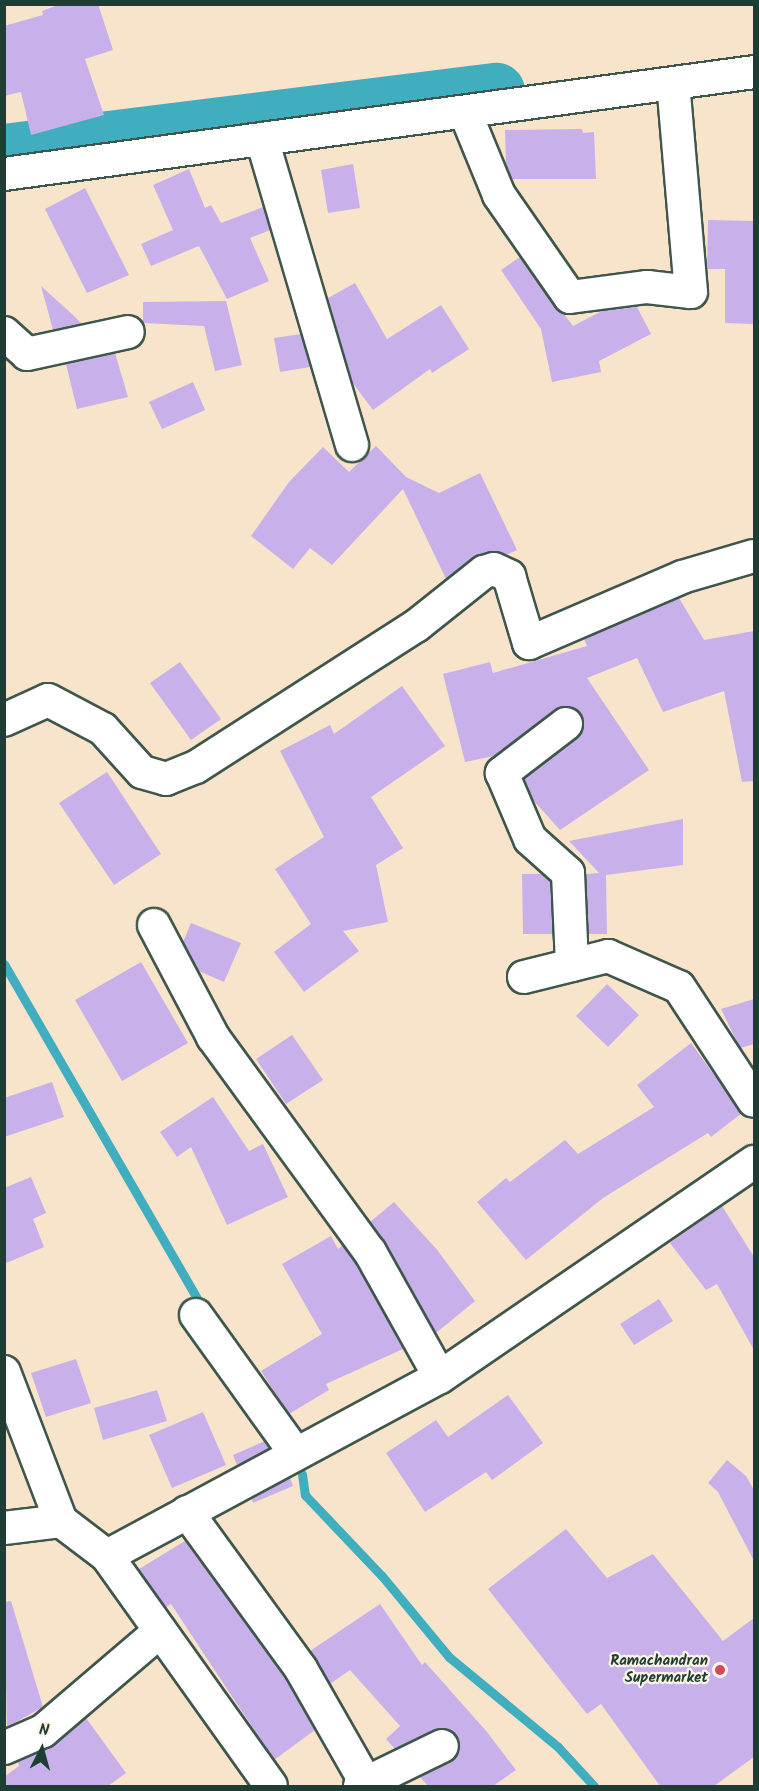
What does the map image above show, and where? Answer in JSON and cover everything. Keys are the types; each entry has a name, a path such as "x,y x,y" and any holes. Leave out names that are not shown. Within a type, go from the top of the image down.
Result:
{"street":[{"path":"4,174 754,72"},
{"path":"465,112 499,195 570,297 647,287 691,292 673,84"},
{"path":"262,139 352,445"},
{"path":"4,333 27,354 128,332"},
{"path":"4,720 48,700 103,729 142,772 166,779 196,767 416,627 484,572 494,569 509,576 529,643 682,577 754,556"},
{"path":"566,724 502,773 530,839 568,873 572,965"},
{"path":"154,925 213,1037 370,1252 440,1377"},
{"path":"524,977 608,956 679,987 754,1101"},
{"path":"107,1556 440,1377 754,1162"},
{"path":"196,1315 296,1454"},
{"path":"4,1372 61,1521 107,1556 271,1786"},
{"path":"187,1512 301,1669 363,1785 442,1746"},
{"path":"4,1528 61,1521"},
{"path":"4,1748 44,1731 160,1631"}],"building":[{"path":"61,4 98,4 113,50 85,59 104,115 31,135 21,92 4,96 4,26 43,15 42,11"},
{"path":"582,129 583,133 594,132 596,179 512,179 506,165 505,130"},
{"path":"353,164 360,208 328,213 321,170"},
{"path":"189,169 205,208 211,205 221,223 263,207 270,230 250,238 269,281 227,299 199,246 151,266 141,244 173,230 153,185"},
{"path":"85,188 129,275 87,293 45,209"},
{"path":"708,220 754,221 754,324 725,323 725,269 707,269"},
{"path":"520,257 573,326 602,311 637,307 651,334 599,361 601,372 552,382 541,329 501,270"},
{"path":"355,283 387,339 441,305 469,349 432,373 430,369 373,410 352,382 328,298"},
{"path":"41,286 73,315 82,324 53,330"},
{"path":"226,301 242,365 215,371 204,326 143,323 143,302"},
{"path":"301,334 310,367 280,372 274,338"},
{"path":"115,353 128,397 77,409 66,364"},
{"path":"193,382 205,410 162,429 149,402"},
{"path":"376,446 406,477 439,493 480,473 517,550 506,555 490,552 479,555 446,579 403,489 332,565 310,548 293,569 251,536 289,482 323,447 349,472"},
{"path":"679,598 704,640 754,631 754,781 742,782 724,691 663,712 637,658 587,678 649,770 560,830 533,800 524,779 582,731 584,721 573,708 555,710 494,756 465,762 443,674 490,662 493,673 587,646 584,639"},
{"path":"180,662 221,719 191,740 150,683"},
{"path":"402,686 445,746 371,797 403,848 376,865 388,922 343,931 359,951 304,992 274,952 311,924 275,869 324,837 280,751 330,725 334,734"},
{"path":"107,772 161,854 114,885 59,803"},
{"path":"683,819 683,865 606,875 607,934 589,934 586,874 599,873 569,841"},
{"path":"522,874 542,874 550,881 553,934 523,934"},
{"path":"191,923 241,943 224,982 199,971 183,942"},
{"path":"141,962 188,1043 122,1081 75,1000"},
{"path":"607,984 639,1015 608,1047 576,1016"},
{"path":"754,999 754,1044 740,1048 721,1009"},
{"path":"292,1035 323,1080 286,1104 256,1059"},
{"path":"691,1043 742,1113 711,1137 708,1133 603,1198 526,1260 477,1202 506,1178 510,1182 565,1140 578,1154 654,1107 637,1085"},
{"path":"52,1082 64,1117 4,1137 4,1098"},
{"path":"213,1097 249,1151 263,1144 288,1197 227,1225 191,1147 177,1157 160,1132"},
{"path":"31,1177 46,1213 33,1219 44,1247 4,1264 4,1188"},
{"path":"394,1202 438,1251 475,1301 436,1333 370,1222"},
{"path":"722,1206 754,1257 754,1350 717,1284 706,1290 670,1243"},
{"path":"331,1236 338,1249 343,1245 355,1262 403,1349 326,1384 329,1390 289,1414 261,1371 322,1334 282,1264"},
{"path":"659,1299 673,1321 634,1345 620,1324"},
{"path":"76,1359 91,1403 46,1417 31,1373"},
{"path":"157,1390 167,1421 103,1440 94,1408"},
{"path":"508,1395 543,1443 492,1480 486,1472 425,1512 386,1453 436,1420 448,1437"},
{"path":"203,1412 226,1465 172,1488 149,1435"},
{"path":"265,1441 270,1448 237,1465 233,1455"},
{"path":"727,1460 746,1476 754,1490 754,1561 718,1492 708,1483"},
{"path":"290,1478 293,1486 253,1503 252,1499"},
{"path":"566,1529 607,1578 653,1554 723,1641 754,1618 754,1757 714,1786 660,1786 601,1704 587,1714 488,1589"},
{"path":"185,1541 286,1679 315,1730 274,1760 171,1604 166,1607 139,1569"},
{"path":"11,1601 43,1707 7,1727 4,1602"},
{"path":"380,1604 422,1665 425,1662 487,1732 516,1770 493,1786 428,1786 420,1777 457,1756 458,1739 453,1731 435,1730 395,1749 386,1739 400,1726 350,1670 330,1684 310,1651"},
{"path":"86,1718 126,1773 108,1786 4,1786 4,1777 19,1766 18,1762 54,1745"}],"waterway":[{"path":"4,153 496,92"},
{"path":"4,964 203,1309"},
{"path":"302,1474 305,1495 382,1576 449,1657 558,1747 594,1786"}],"place":[{"name":"Ramachandran Supermarket","path":"720,1670"}]}
